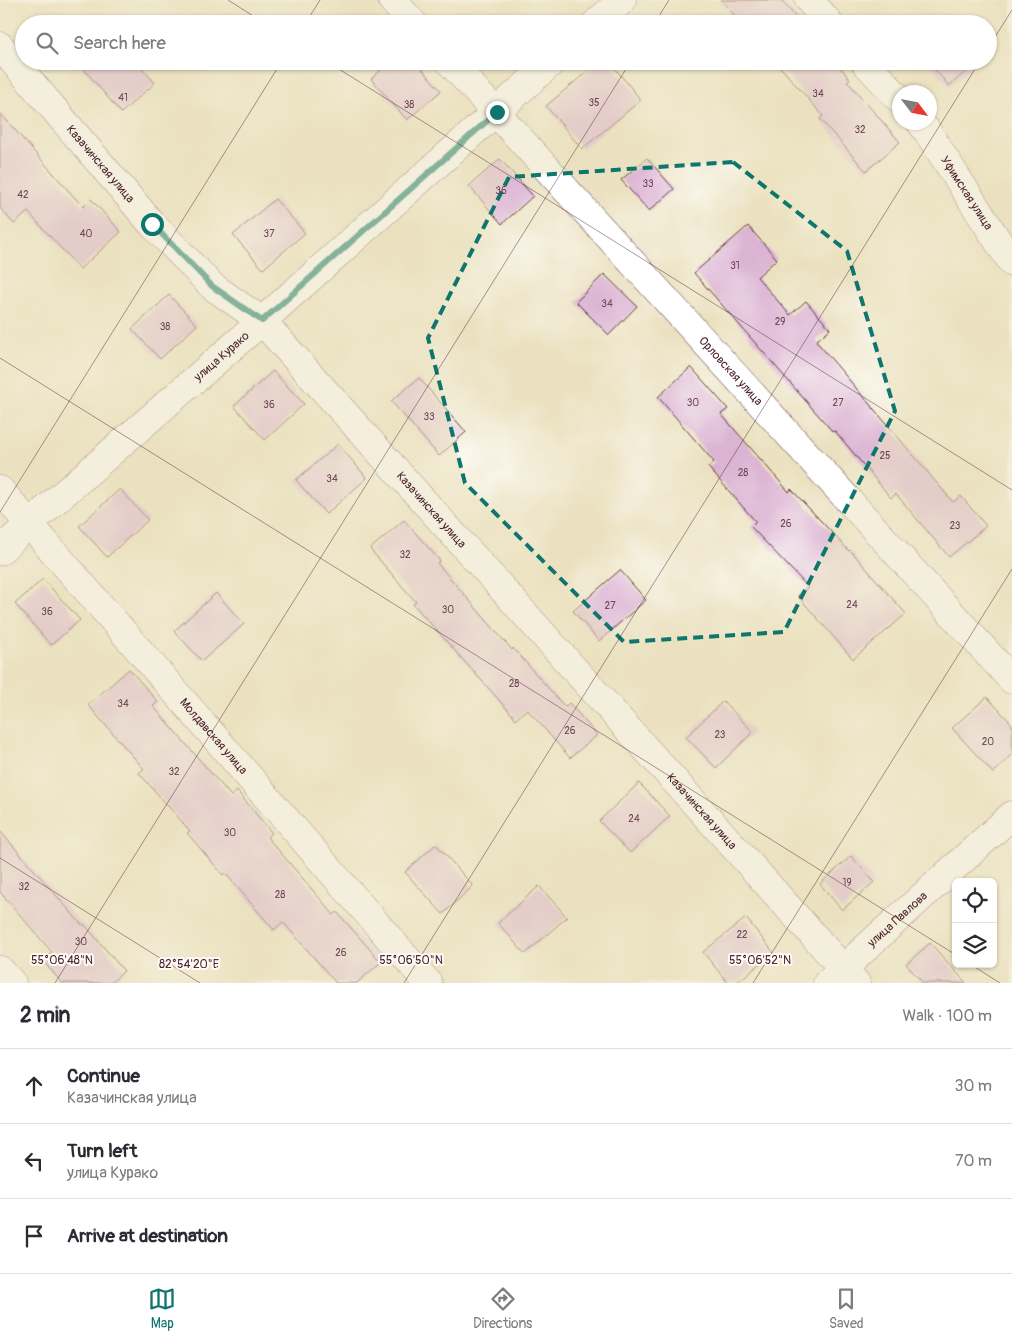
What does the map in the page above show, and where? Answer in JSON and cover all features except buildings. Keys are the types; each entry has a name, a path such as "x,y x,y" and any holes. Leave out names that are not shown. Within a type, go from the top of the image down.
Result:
{"street":[{"path":"392,0 406,15"},
{"path":"606,15 622,0"},
{"path":"809,0 822,15"},
{"name":"Казачинская улица","path":"0,46 15,64"},
{"name":"Казачинская улица","path":"20,70 152,224 212,286 262,321 842,978"},
{"name":"Орловская улица","path":"457,70 1012,680"},
{"name":"улица Курако","path":"0,551 30,522 262,321 544,70"},
{"path":"872,70 892,91"},
{"name":"Уфимская улица","path":"926,130 1012,263"},
{"name":"Молдавская улица","path":"0,490 30,522 428,983"},
{"name":"улица Павлова","path":"842,978 1012,815"},
{"path":"0,970 12,983"}],"highlighted area":[{"path":"733,162 847,251 895,411 784,632 624,642 465,483 428,338 509,177"}],"route":[{"path":"152,224 212,286 262,321 497,112"}]}
